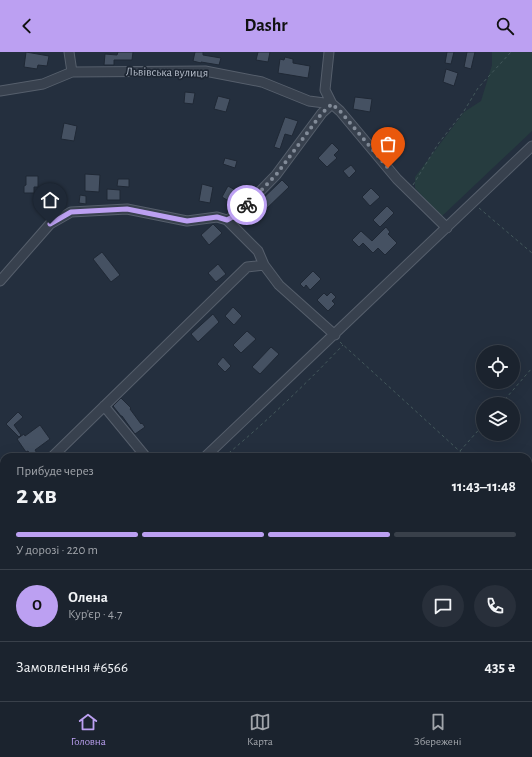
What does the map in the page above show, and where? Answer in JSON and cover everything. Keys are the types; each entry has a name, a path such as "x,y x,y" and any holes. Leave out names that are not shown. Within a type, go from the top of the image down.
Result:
{"street":[{"path":"69,52 72,72"},
{"path":"329,52 325,90 332,104 340,111 397,179 447,228"},
{"name":"Львівська вулиця","path":"0,91 43,84 72,72 205,71 262,82 309,101 332,104"},
{"path":"227,220 238,214 276,175 322,113 332,104"},
{"path":"209,453 532,146"},
{"path":"0,281 50,224 71,212 127,209 187,221 217,217 227,220 258,251 264,265 279,285 334,335"},
{"path":"56,453 247,267 264,265"},
{"path":"104,406 143,453"}],"path":[{"path":"409,191 438,144 464,111 478,88 511,52"},
{"path":"473,202 532,253"},
{"path":"334,335 343,345 460,451 476,433"},
{"path":"229,453 258,429 343,345"},
{"path":"508,397 532,368"}],"green space":[{"path":"492,52 532,52 532,131 441,217 415,188 415,177 464,112 481,101 492,65"}],"building":[{"path":"26,52 49,56 47,66 38,65 37,69 24,67"},
{"path":"118,52 133,52 132,60 114,60 114,65 104,65 105,54 117,55"},
{"path":"195,52 203,52 203,55 221,58 219,65 193,61"},
{"path":"258,52 270,52 268,62 256,60"},
{"path":"447,52 454,52 451,64 445,63"},
{"path":"467,52 475,52 471,69 464,67"},
{"path":"285,57 293,59 293,63 310,66 308,78 278,73 280,59 284,60"},
{"path":"446,69 458,73 454,86 443,82"},
{"path":"185,92 195,93 193,104 184,103"},
{"path":"218,96 230,99 226,112 214,109"},
{"path":"355,97 372,99 370,112 353,109"},
{"path":"285,117 298,121 292,136 285,134 280,149 274,147"},
{"path":"64,123 77,126 74,141 61,139"},
{"path":"332,143 339,150 334,155 337,158 327,167 318,158"},
{"path":"225,158 237,161 235,168 223,164"},
{"path":"351,165 356,171 349,178 343,171"},
{"path":"85,174 100,175 99,192 85,191"},
{"path":"26,176 38,176 38,187 34,187 34,193 24,193"},
{"path":"118,179 129,179 129,187 117,186"},
{"path":"282,180 289,187 262,213 255,206"},
{"path":"202,184 213,187 210,203 199,201"},
{"path":"228,186 239,192 232,203 222,197"},
{"path":"371,188 380,197 370,206 362,197"},
{"path":"107,189 120,190 120,200 107,200"},
{"path":"80,195 86,196 86,204 79,203"},
{"path":"387,206 394,213 380,227 373,220"},
{"path":"213,224 222,233 209,245 201,235"},
{"path":"386,227 390,232 388,234 397,243 385,255 378,248 373,253 363,243 359,247 352,240 361,231 372,241"},
{"path":"102,252 120,275 111,282 93,259"},
{"path":"218,264 226,274 216,282 208,273"},
{"path":"313,271 321,279 310,290 306,285 304,288 300,284"},
{"path":"331,292 336,297 332,301 335,304 328,311 317,300 324,293 327,296"},
{"path":"233,307 242,316 234,325 225,316"},
{"path":"213,314 219,322 198,342 191,334"},
{"path":"247,331 256,339 241,353 233,345"},
{"path":"271,347 279,354 260,374 252,367"},
{"path":"223,357 231,366 225,372 217,364"},
{"path":"121,398 131,408 130,409 141,424 142,423 145,427 135,434 113,406"},
{"path":"18,412 23,417 14,425 21,435 19,437 6,424"},
{"path":"40,425 50,439 35,450 37,453 29,453 28,451 26,452 17,439 24,434 25,436"}],"way so far":[{"path":"247,205 276,175 322,113 332,104 340,111 388,168"}],"route":[{"path":"50,224 71,212 127,209 187,221 217,217 227,220 238,214 247,205"}]}
